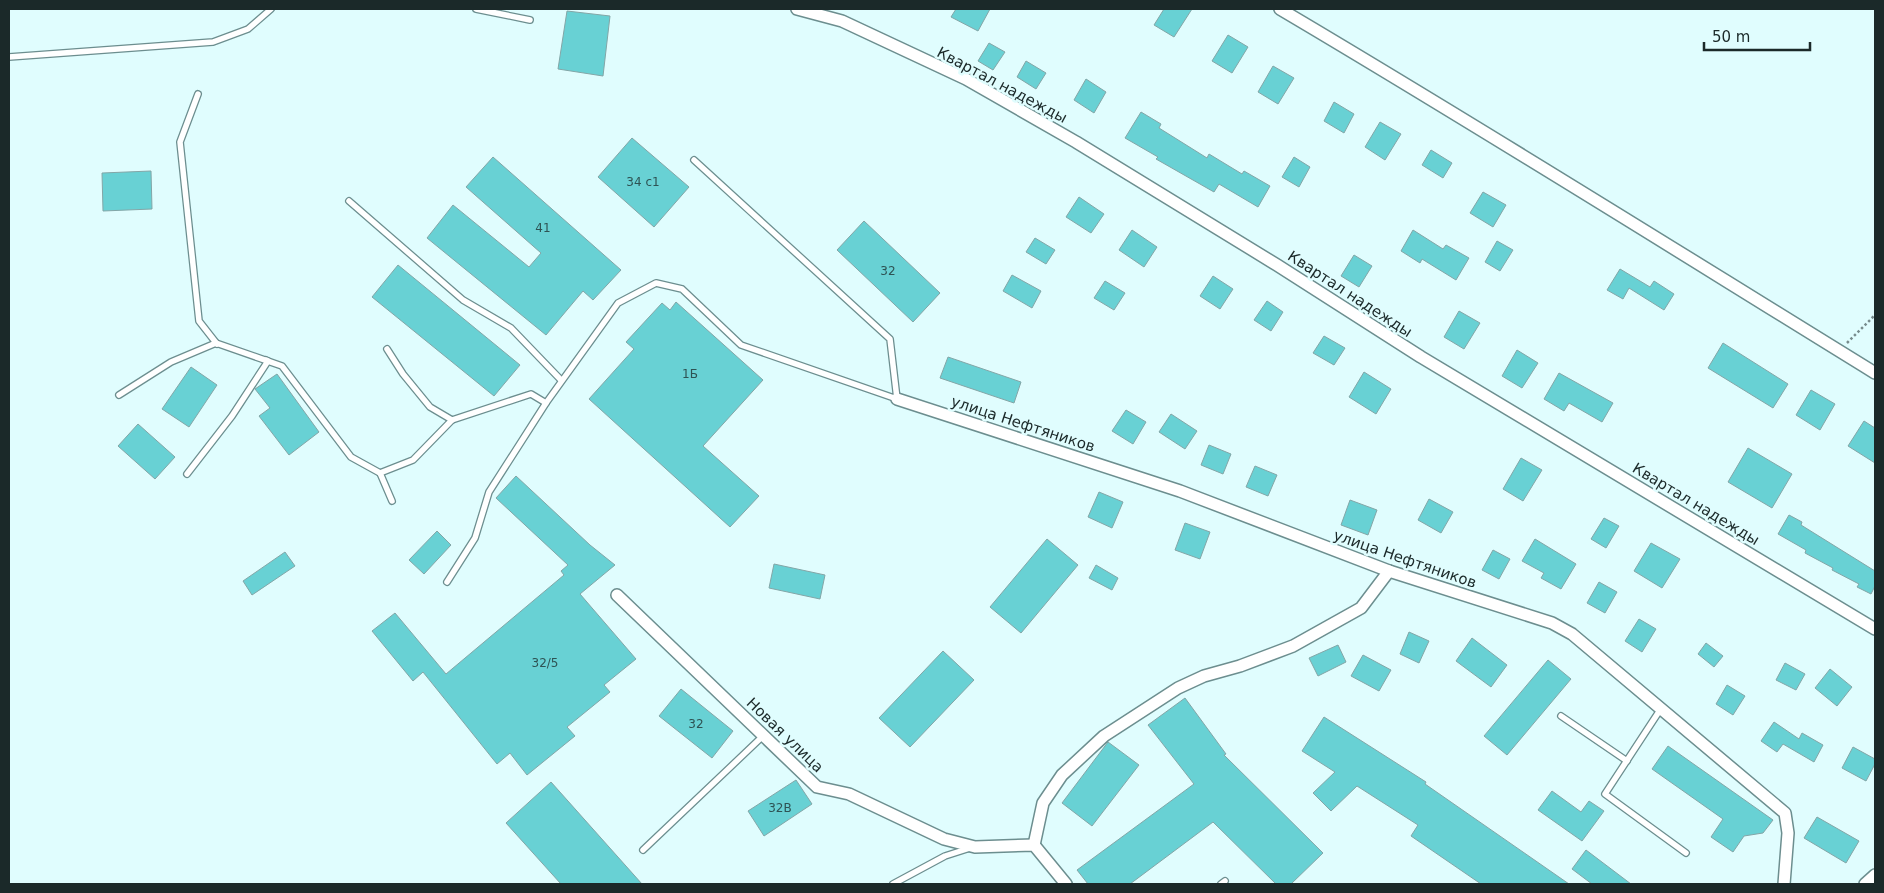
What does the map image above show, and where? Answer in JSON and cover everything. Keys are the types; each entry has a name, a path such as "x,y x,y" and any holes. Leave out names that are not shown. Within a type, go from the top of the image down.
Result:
{"street":[{"name":"Квартал надежды","path":"797,9 842,21 966,79 1076,142 1277,265 1421,357 1875,629"},
{"path":"1280,9 1631,221 1739,291 1875,373"},
{"name":"улица Нефтяников","path":"897,399 1180,491 1389,572 1552,623 1572,634 1662,707 1785,813 1788,833 1784,884"},
{"path":"1066,884 1034,846 1044,803 1062,775 1104,736 1178,688 1204,676 1293,646 1360,608 1389,572"},
{"name":"Новая улица","path":"617,595 765,734 818,787 849,794 944,840 975,847 1034,846"},
{"path":"1865,884 1875,875"}],"lane":[{"path":"9,57 213,42 248,29 271,9"},
{"path":"476,9 530,20"},
{"path":"198,94 180,142 200,321 216,343 282,366 350,457 380,474 392,501"},
{"path":"447,582 475,538 489,492 561,380 618,303 656,283 682,289 742,345 897,399 890,338 694,160"},
{"path":"349,201 463,300 512,328 561,380"},
{"path":"119,395 172,362 216,343"},
{"path":"387,349 403,374 430,408 452,420"},
{"path":"187,474 232,416 268,361"},
{"path":"380,474 412,460 452,420 531,394 546,403"},
{"path":"1662,707 1605,794 1686,853"},
{"path":"1561,716 1626,761"},
{"path":"642,850 765,734"},
{"path":"892,884 945,856 975,847"}],"path":[{"path":"1839,351 1875,315"}],"building":[{"path":"956,9 990,9 978,31 951,17"},
{"path":"1164,9 1192,9 1174,37 1154,25"},
{"path":"567,11 610,16 603,76 558,69"},
{"path":"1228,35 1248,47 1232,73 1212,61"},
{"path":"989,43 1005,52 993,70 978,61"},
{"path":"1026,61 1046,73 1036,89 1017,77"},
{"path":"1273,66 1294,78 1278,104 1258,92"},
{"path":"1086,79 1106,92 1094,113 1074,100"},
{"path":"1334,102 1354,114 1344,133 1324,121"},
{"path":"1141,112 1161,124 1159,128 1207,158 1209,154 1242,174 1244,171 1270,186 1258,207 1219,184 1214,192 1156,159 1158,157 1125,138"},
{"path":"1380,122 1401,134 1385,160 1365,147"},
{"path":"632,138 689,187 654,227 598,177"},
{"path":"1431,150 1452,163 1443,178 1422,165"},
{"path":"493,157 621,270 593,300 583,291 546,335 427,238 453,205 529,267 541,253 466,187"},
{"path":"1294,157 1310,167 1299,187 1282,177"},
{"path":"151,171 152,209 103,211 102,173"},
{"path":"1483,192 1506,205 1493,227 1470,213"},
{"path":"1079,197 1104,214 1091,233 1066,217"},
{"path":"864,221 940,293 913,322 837,250"},
{"path":"1132,230 1157,247 1144,267 1119,250"},
{"path":"1413,230 1443,249 1446,245 1469,258 1456,280 1422,259 1420,263 1401,251"},
{"path":"1035,238 1055,250 1046,264 1026,252"},
{"path":"1497,241 1513,250 1500,271 1485,262"},
{"path":"1354,255 1372,266 1359,287 1341,276"},
{"path":"398,265 520,365 494,396 372,297"},
{"path":"1620,269 1650,287 1654,281 1674,294 1664,310 1629,288 1623,299 1607,290"},
{"path":"1012,275 1041,291 1032,308 1003,291"},
{"path":"1213,276 1233,289 1220,309 1200,296"},
{"path":"1105,281 1125,293 1114,310 1094,298"},
{"path":"1267,301 1283,312 1271,331 1254,320"},
{"path":"676,302 763,380 703,446 759,496 730,527 589,399 634,349 626,342 662,303 670,310"},
{"path":"1459,311 1480,323 1464,349 1444,337"},
{"path":"1324,336 1345,348 1334,365 1313,353"},
{"path":"1723,343 1788,384 1773,408 1708,368"},
{"path":"1517,350 1538,363 1522,388 1502,376"},
{"path":"948,357 1021,382 1014,403 940,378"},
{"path":"191,367 217,385 189,427 162,409"},
{"path":"1364,372 1391,389 1376,414 1349,397"},
{"path":"1559,373 1613,403 1602,422 1569,403 1564,411 1544,399"},
{"path":"277,374 319,432 289,455 259,416 270,408 255,389"},
{"path":"1811,390 1835,404 1820,430 1796,415"},
{"path":"1126,410 1146,422 1133,444 1112,431"},
{"path":"1171,414 1197,431 1185,449 1159,432"},
{"path":"1864,421 1875,428 1875,463 1848,446"},
{"path":"138,424 175,457 155,479 118,446"},
{"path":"1209,445 1231,454 1223,474 1201,465"},
{"path":"1748,448 1792,474 1772,508 1728,482"},
{"path":"1521,458 1542,470 1523,501 1503,489"},
{"path":"1255,466 1277,475 1268,496 1246,487"},
{"path":"516,476 590,545 615,565 580,594 636,659 604,685 610,692 567,727 575,736 527,775 510,753 497,764 423,672 413,681 372,631 395,613 446,674 564,575 561,571 568,565 496,498"},
{"path":"1099,492 1123,502 1112,528 1088,517"},
{"path":"1429,499 1453,512 1441,533 1418,520"},
{"path":"1350,500 1377,510 1368,535 1341,525"},
{"path":"1789,515 1802,522 1801,525 1875,571 1875,586 1871,594 1857,587 1859,584 1832,570 1833,568 1805,553 1806,550 1778,534"},
{"path":"1604,518 1619,526 1606,548 1591,539"},
{"path":"1185,523 1210,532 1200,559 1175,550"},
{"path":"437,531 451,545 424,574 409,560"},
{"path":"1047,539 1078,565 1021,633 990,607"},
{"path":"1535,539 1576,564 1561,589 1541,578 1544,573 1522,561"},
{"path":"1651,543 1680,559 1662,588 1634,571"},
{"path":"1493,550 1510,559 1499,579 1482,570"},
{"path":"285,552 295,566 252,595 243,581"},
{"path":"774,564 825,575 820,599 769,588"},
{"path":"1096,565 1118,578 1112,590 1089,578"},
{"path":"1599,582 1617,592 1605,613 1587,603"},
{"path":"1639,619 1656,629 1642,652 1625,641"},
{"path":"1409,632 1429,641 1419,663 1400,654"},
{"path":"1472,638 1507,665 1491,687 1456,661"},
{"path":"1706,643 1723,656 1714,667 1698,654"},
{"path":"1338,645 1346,662 1318,676 1309,658"},
{"path":"943,651 974,680 910,747 879,718"},
{"path":"1363,655 1391,670 1379,691 1351,676"},
{"path":"1548,660 1571,679 1507,755 1484,736"},
{"path":"1785,663 1805,674 1796,690 1776,680"},
{"path":"1830,669 1852,687 1837,706 1815,688"},
{"path":"1727,685 1745,696 1733,715 1716,704"},
{"path":"681,689 733,731 712,758 659,716"},
{"path":"1185,698 1226,754 1224,755 1323,853 1291,884 1276,884 1213,822 1130,884 1088,884 1077,870 1194,784 1148,725"},
{"path":"1324,717 1426,782 1425,784 1569,884 1481,884 1411,836 1418,825 1357,786 1331,811 1313,793 1335,772 1302,751"},
{"path":"1774,722 1799,739 1802,733 1823,745 1814,762 1783,744 1777,752 1761,741"},
{"path":"1108,742 1139,765 1092,826 1062,803"},
{"path":"1668,746 1773,820 1763,833 1744,836 1733,852 1711,837 1723,819 1652,769"},
{"path":"1853,747 1875,759 1875,764 1866,781 1842,768"},
{"path":"796,780 812,804 764,836 748,811"},
{"path":"551,782 642,884 561,884 506,823"},
{"path":"1552,791 1581,812 1589,801 1604,811 1582,841 1538,810"},
{"path":"1817,817 1859,841 1846,863 1804,838"},
{"path":"1586,850 1631,884 1592,884 1572,869"}]}
